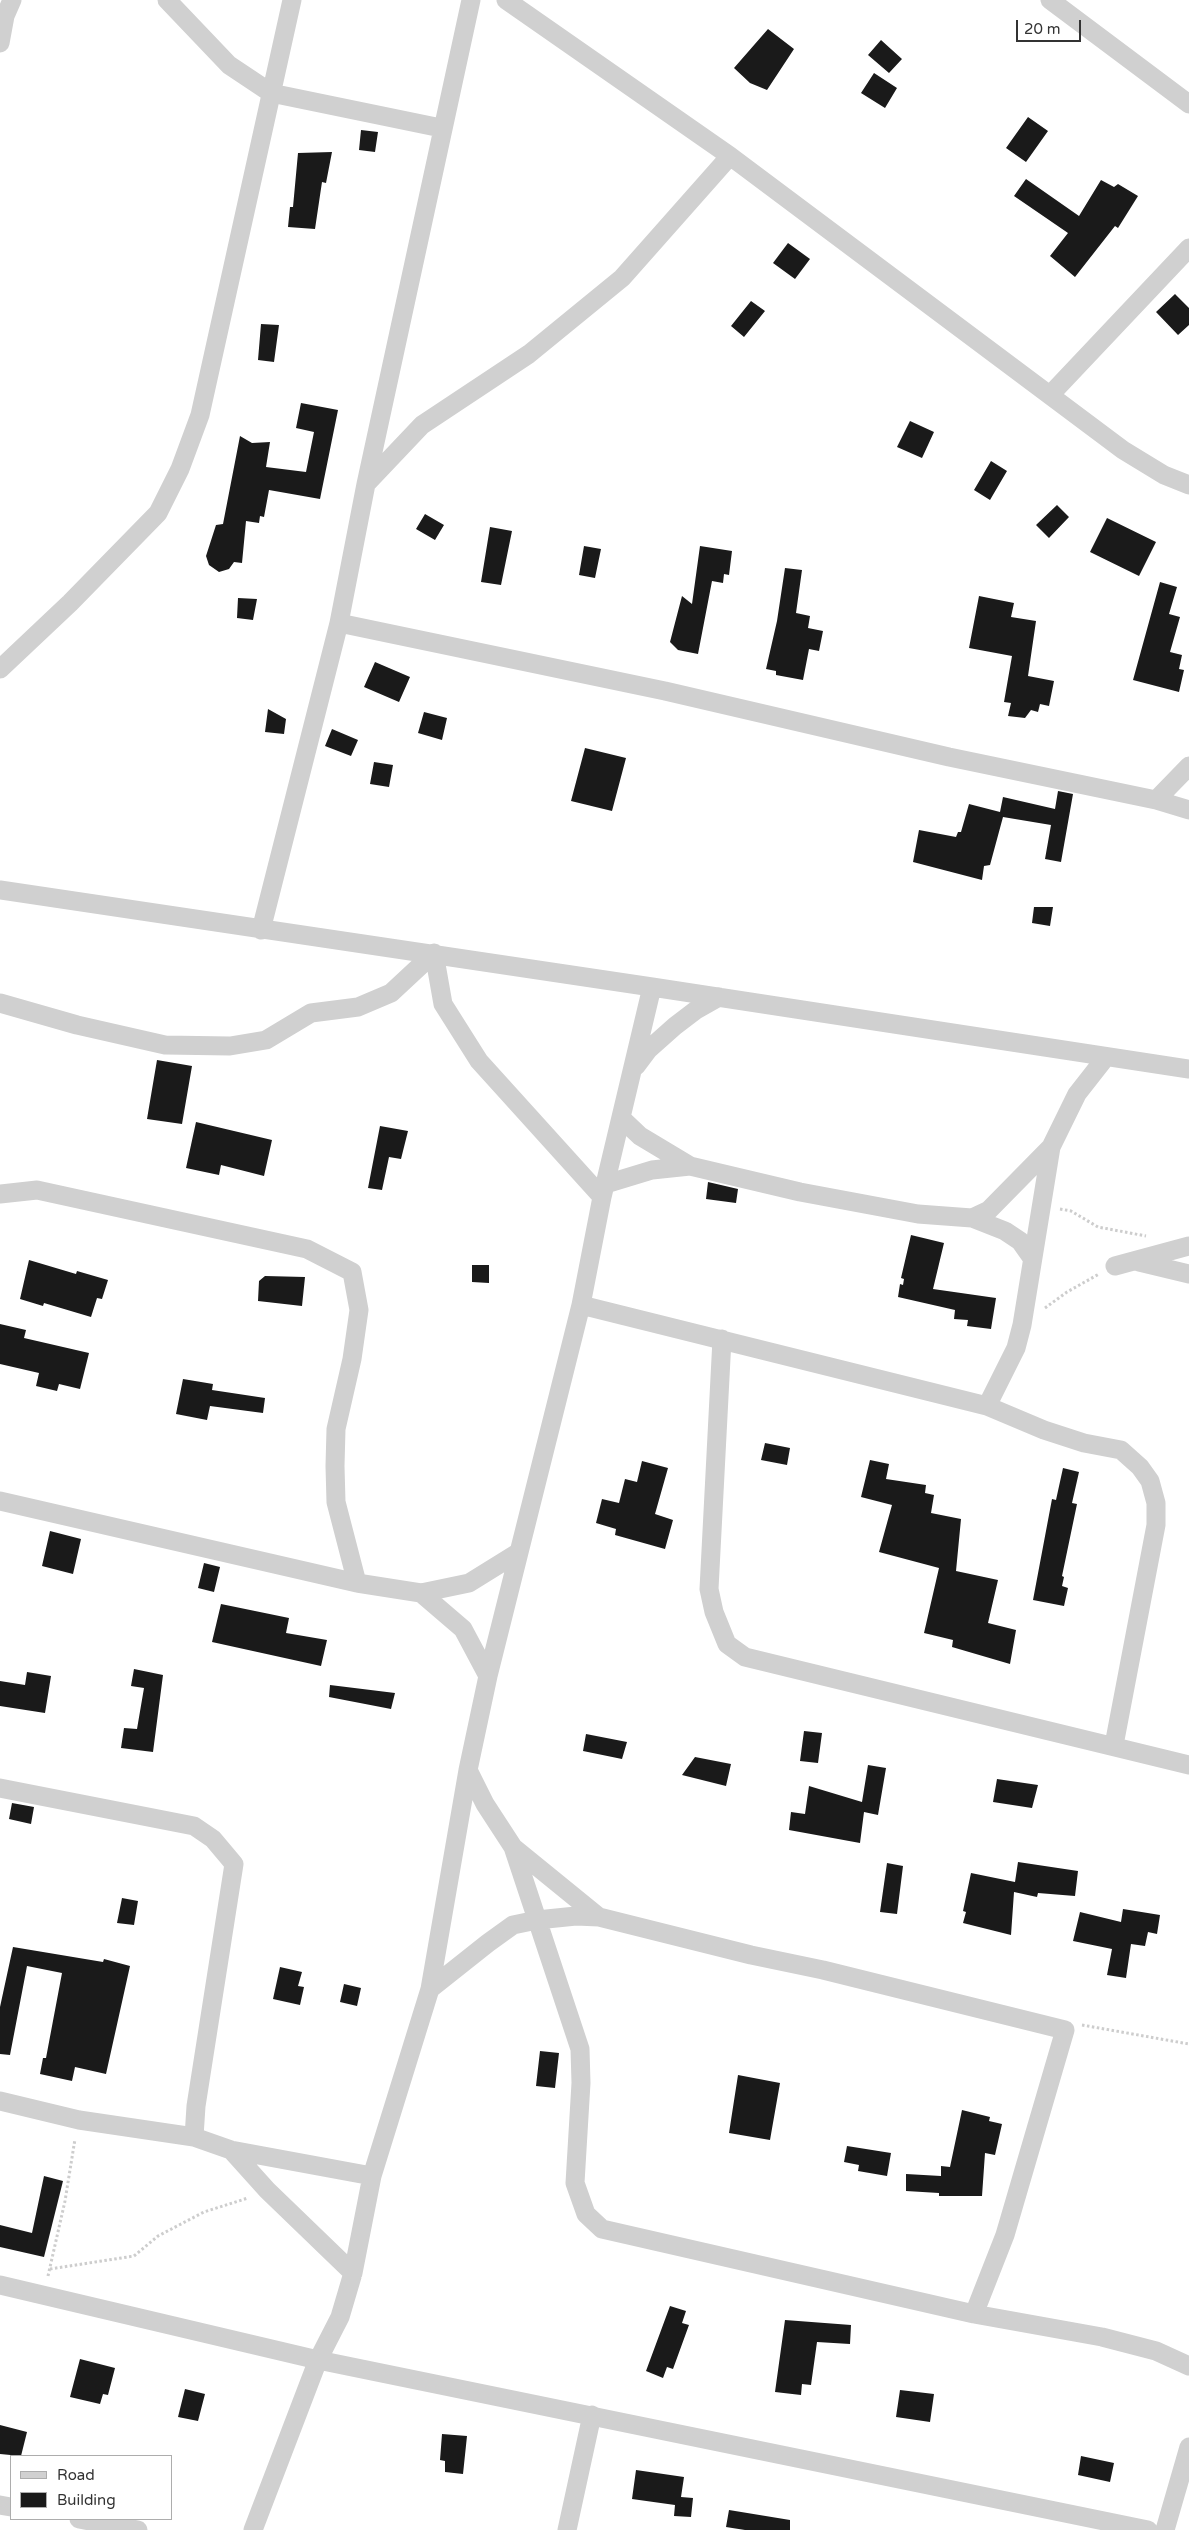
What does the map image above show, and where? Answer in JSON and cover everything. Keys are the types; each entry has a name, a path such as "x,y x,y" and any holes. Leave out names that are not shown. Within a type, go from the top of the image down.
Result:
{"street":[{"path":"0,43 5,16 12,0"},
{"path":"167,0 229,65 271,93 441,128"},
{"path":"0,669 70,603 158,513 180,469 200,415 292,0"},
{"path":"261,930 339,623 366,484 441,128 471,0"},
{"path":"506,0 730,156 1051,394 1123,450 1164,475 1189,485"},
{"path":"1050,0 1189,104"},
{"path":"366,484 422,424 529,354 622,278 730,156"},
{"path":"1051,394 1189,248"},
{"path":"339,623 665,691 948,757 1156,800 1189,810"},
{"path":"1156,800 1189,766"},
{"path":"0,890 261,930 434,953 1189,1069"},
{"path":"0,1003 77,1025 165,1045 230,1046 266,1040 311,1013 358,1007 391,993 434,953"},
{"path":"434,953 442,1004 479,1061 604,1191"},
{"path":"253,2530 318,2360 340,2317 353,2273 372,2176 430,1989 468,1770 488,1676 581,1305 604,1191 652,987"},
{"path":"632,1072 648,1050 674,1026 696,1010 719,997"},
{"path":"987,1406 1016,1348 1022,1325 1051,1147 1078,1094 1106,1057"},
{"path":"621,1118 640,1136 690,1166 800,1192 918,1214 972,1218 1005,1231 1020,1242 1032,1258"},
{"path":"972,1218 989,1210 1051,1147"},
{"path":"604,1191 652,1170 690,1166"},
{"path":"0,1194 37,1190 307,1249 352,1272 359,1310 352,1359 336,1429 335,1466 336,1502 357,1583"},
{"path":"1115,1266 1189,1246"},
{"path":"1138,1261 1189,1274"},
{"path":"581,1305 987,1406 1044,1430 1084,1443 1121,1450 1140,1467 1150,1481 1156,1503 1156,1525 1114,1745"},
{"path":"722,1339 709,1589 714,1612 727,1644 745,1658 1114,1745 1189,1765"},
{"path":"0,1501 357,1583 421,1593 469,1583 519,1552"},
{"path":"421,1593 463,1629 488,1676"},
{"path":"468,1770 485,1804 513,1847 580,2049 581,2083 575,2183 586,2214 602,2229 974,2314 1102,2337 1156,2350 1189,2366"},
{"path":"0,1788 194,1826 213,1839 234,1864 196,2106 194,2137"},
{"path":"513,1847 599,1917"},
{"path":"430,1989 488,1943 513,1926 537,1920 576,1916 599,1917 751,1955 824,1970 1065,2030 1005,2235 974,2314"},
{"path":"0,2101 78,2120 194,2137 231,2150 372,2176"},
{"path":"231,2150 268,2190 353,2273"},
{"path":"0,2286 318,2360 592,2416 1091,2525 1148,2530"},
{"path":"568,2530 592,2416"},
{"path":"1165,2530 1189,2447"},
{"path":"84,2520 138,2530"}],"path":[{"path":"1040,1206 1071,1212 1098,1227 1151,1238"},
{"path":"1022,1325 1067,1292 1115,1266"},
{"path":"1065,2030 1086,2024 1189,2044"},
{"path":"43,2296 65,2201 78,2120"},
{"path":"50,2269 134,2256 158,2236 204,2212 239,2202 268,2190"}],"building":[{"path":"768,29 794,49 767,90 750,83 734,68"},
{"path":"881,40 902,59 889,73 868,55"},
{"path":"874,73 897,88 885,108 861,93"},
{"path":"1028,117 1048,131 1026,162 1006,148"},
{"path":"361,130 378,132 375,152 359,150"},
{"path":"332,152 326,183 322,182 315,229 288,227 290,207 293,207 298,153"},
{"path":"1026,179 1079,216 1101,180 1114,187 1118,184 1138,196 1118,228 1115,226 1075,277 1050,256 1068,233 1014,196"},
{"path":"788,243 810,259 795,279 773,263"},
{"path":"1175,294 1189,308 1189,325 1178,335 1156,312"},
{"path":"751,301 765,311 744,337 731,326"},
{"path":"261,324 279,325 274,362 258,360"},
{"path":"301,403 338,410 320,499 269,490 264,517 260,516 259,523 246,521 242,563 234,562 229,569 219,572 209,565 206,556 216,525 223,524 240,436 252,443 270,442 266,467 306,472 314,432 296,428"},
{"path":"910,421 934,432 922,458 897,447"},
{"path":"991,461 1007,471 990,500 974,490"},
{"path":"1057,505 1069,517 1049,538 1036,525"},
{"path":"425,514 444,525 435,540 416,529"},
{"path":"1107,518 1156,542 1139,576 1090,552"},
{"path":"490,527 512,531 501,585 481,582"},
{"path":"584,546 601,549 595,578 579,575"},
{"path":"700,546 732,551 729,575 724,574 723,583 712,581 698,654 678,650 670,642 682,596 692,604"},
{"path":"785,568 802,570 796,613 810,616 808,628 823,631 819,651 809,649 803,680 776,675 776,671 766,669 777,621"},
{"path":"1160,582 1177,587 1169,614 1180,617 1170,652 1182,655 1179,669 1184,670 1179,692 1133,680"},
{"path":"979,596 1014,603 1011,617 1036,621 1028,676 1054,681 1049,706 1040,704 1038,712 1031,710 1025,718 1008,716 1011,703 1004,702 1012,656 969,648"},
{"path":"238,598 257,599 253,620 237,618"},
{"path":"375,662 410,677 399,702 364,687"},
{"path":"268,709 286,719 284,734 265,732"},
{"path":"424,712 447,718 442,740 418,733"},
{"path":"332,729 358,740 351,756 325,746"},
{"path":"585,748 626,758 612,811 571,801"},
{"path":"374,762 393,765 389,787 370,784"},
{"path":"1058,791 1073,794 1061,862 1045,859 1051,825 1003,817 990,865 984,866 982,880 913,862 919,830 956,837 958,832 961,832 969,804 1000,812 1003,797 1055,809"},
{"path":"1034,907 1053,907 1050,926 1032,923"},
{"path":"157,1060 192,1066 182,1124 147,1119"},
{"path":"196,1122 272,1140 264,1176 221,1165 219,1175 186,1168"},
{"path":"380,1126 408,1131 401,1159 389,1157 382,1190 368,1188"},
{"path":"708,1182 738,1189 736,1203 706,1199"},
{"path":"911,1235 944,1243 933,1289 996,1298 991,1329 967,1326 968,1320 954,1319 955,1310 898,1297 900,1284 903,1285 904,1279 901,1278"},
{"path":"29,1260 76,1274 77,1271 108,1280 102,1299 97,1298 91,1317 44,1303 43,1306 20,1299"},
{"path":"472,1265 489,1265 489,1283 472,1282"},
{"path":"265,1276 305,1277 302,1306 258,1301 259,1281"},
{"path":"0,1324 26,1330 24,1338 89,1353 80,1389 59,1384 57,1391 36,1386 39,1373 0,1364"},
{"path":"183,1379 213,1384 212,1390 265,1398 263,1413 210,1406 207,1420 176,1414"},
{"path":"765,1443 790,1448 787,1465 761,1460"},
{"path":"870,1460 889,1464 886,1479 926,1485 925,1493 934,1495 931,1513 961,1519 956,1571 998,1580 988,1623 1016,1630 1010,1664 952,1647 953,1640 924,1633 939,1568 879,1552 892,1505 861,1497"},
{"path":"642,1461 668,1468 655,1514 673,1520 665,1549 615,1535 616,1529 596,1523 602,1499 619,1503 625,1479 637,1482"},
{"path":"1063,1468 1079,1472 1072,1503 1077,1504 1062,1576 1064,1577 1062,1586 1068,1588 1064,1606 1033,1600 1052,1499 1056,1500"},
{"path":"50,1531 81,1539 73,1574 42,1566"},
{"path":"204,1563 220,1567 214,1592 198,1588"},
{"path":"221,1604 289,1618 286,1633 327,1640 321,1666 212,1642"},
{"path":"134,1669 163,1675 153,1752 121,1748 124,1728 137,1729 144,1688 131,1686"},
{"path":"27,1672 51,1676 45,1713 0,1706 0,1681 25,1685"},
{"path":"330,1685 395,1693 391,1709 329,1697"},
{"path":"804,1731 822,1733 818,1763 800,1761"},
{"path":"586,1734 627,1742 622,1759 583,1751"},
{"path":"695,1757 731,1764 726,1786 682,1775"},
{"path":"868,1765 886,1768 878,1815 864,1812 860,1843 789,1830 791,1812 805,1814 809,1786 862,1802"},
{"path":"997,1779 1038,1785 1032,1808 993,1802"},
{"path":"12,1803 34,1807 31,1824 9,1819"},
{"path":"1018,1862 1078,1871 1075,1896 1038,1893 1037,1897 1014,1892 1011,1935 963,1923 966,1912 963,1911 971,1873 1015,1882"},
{"path":"887,1863 903,1866 897,1914 880,1912"},
{"path":"122,1898 138,1901 134,1925 117,1923"},
{"path":"1123,1909 1160,1915 1157,1934 1148,1932 1145,1946 1131,1944 1126,1978 1107,1975 1112,1949 1073,1941 1080,1912 1121,1922"},
{"path":"13,1947 103,1962 104,1959 130,1966 106,2074 75,2067 72,2081 40,2074 43,2058 46,2058 62,1973 27,1966 10,2055 0,2054 0,2007"},
{"path":"280,1967 302,1972 298,1986 304,1987 300,2005 273,1999"},
{"path":"344,1984 361,1988 357,2006 340,2002"},
{"path":"540,2051 559,2053 555,2088 536,2086"},
{"path":"738,2075 780,2083 770,2140 729,2133"},
{"path":"962,2110 990,2117 989,2121 1002,2124 995,2155 985,2153 982,2196 939,2196 939,2193 906,2191 906,2174 941,2176 941,2166 950,2167"},
{"path":"847,2146 891,2153 887,2176 858,2171 859,2165 844,2162"},
{"path":"44,2176 63,2181 44,2257 0,2247 0,2225 32,2233"},
{"path":"670,2306 686,2311 682,2323 689,2325 673,2369 667,2367 663,2378 646,2371"},
{"path":"785,2320 851,2325 850,2344 817,2342 811,2385 802,2384 801,2395 775,2392"},
{"path":"80,2359 115,2368 108,2395 103,2394 100,2404 70,2397"},
{"path":"185,2389 205,2394 198,2421 178,2417"},
{"path":"900,2390 934,2394 930,2422 896,2417"},
{"path":"0,2425 27,2432 21,2455 0,2454"},
{"path":"442,2434 467,2436 463,2474 445,2472 445,2461 440,2460"},
{"path":"1081,2456 1114,2463 1110,2482 1078,2475"},
{"path":"636,2470 684,2477 681,2497 693,2498 691,2517 674,2516 675,2505 632,2499"},
{"path":"729,2510 790,2520 790,2530 745,2530 726,2527"}]}
